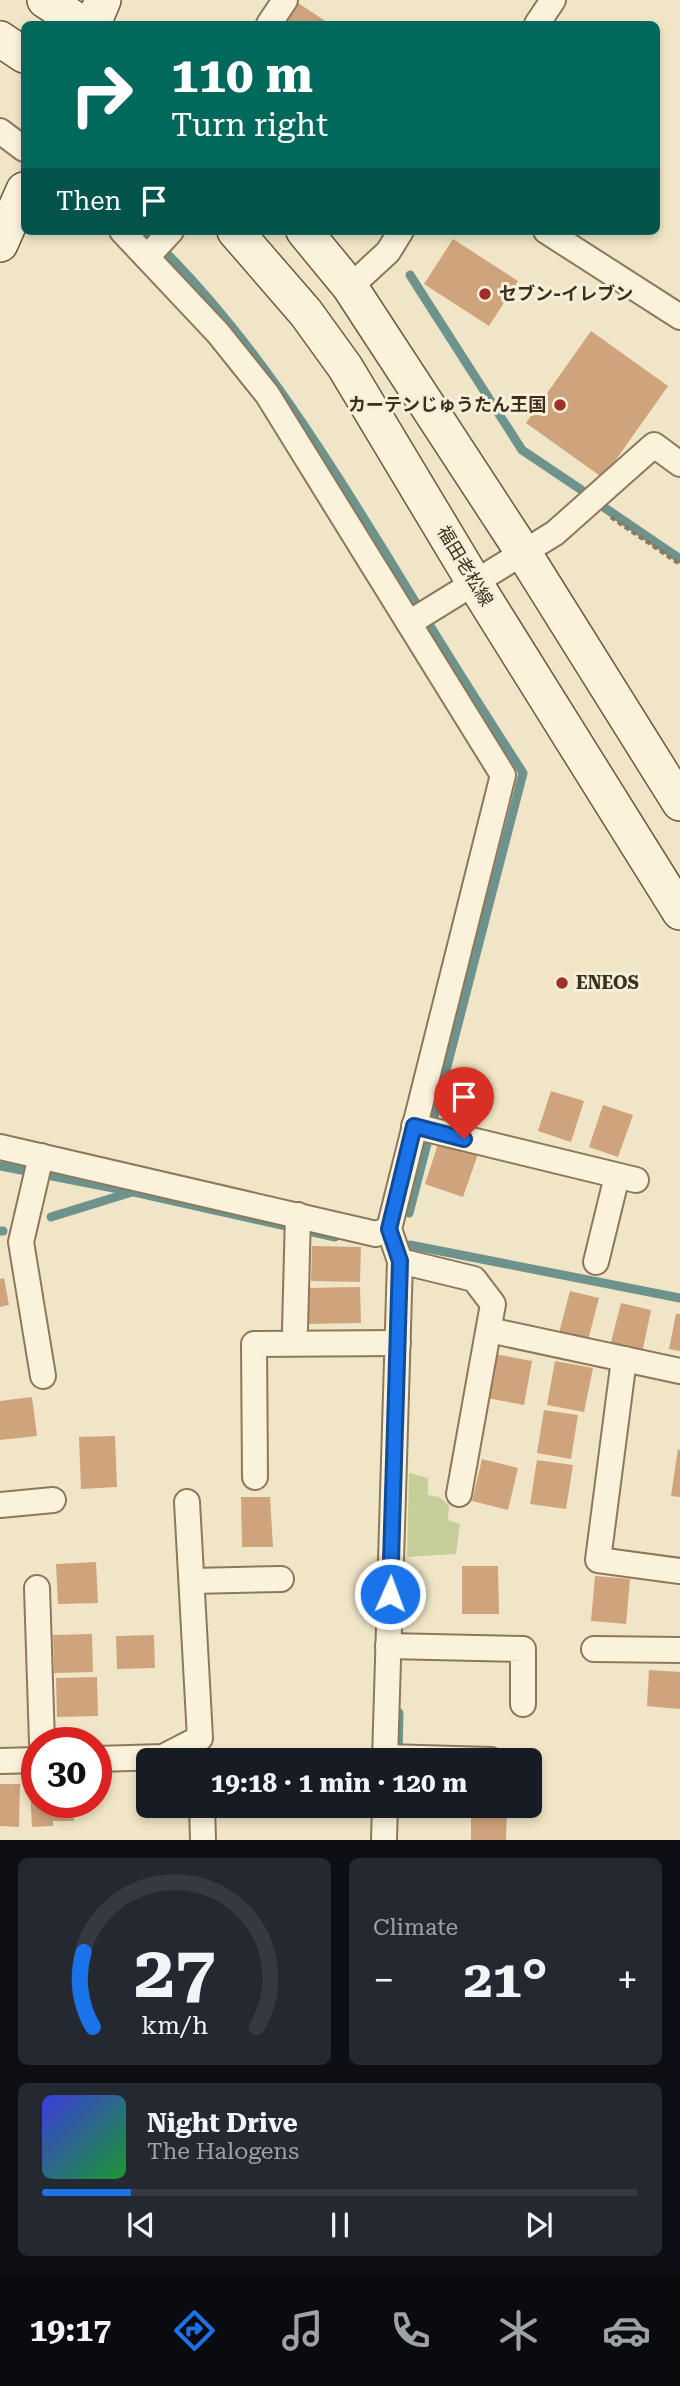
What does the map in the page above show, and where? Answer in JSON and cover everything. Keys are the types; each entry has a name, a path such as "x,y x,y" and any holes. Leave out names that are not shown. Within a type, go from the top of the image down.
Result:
{"main road":[{"path":"44,0 77,21"},
{"path":"94,21 103,0"},
{"path":"0,39 21,53"},
{"path":"0,244 21,197"},
{"name":"福田老松線","path":"238,235 306,313 345,367 474,582 680,912"},
{"path":"307,235 350,287 523,552 680,803"}],"street":[{"path":"271,21 285,0"},
{"path":"539,21 553,0"},
{"path":"0,131 21,147"},
{"path":"133,235 159,244 218,333 267,394 418,617 503,775 425,1129 389,1229 400,1261 392,1748"},
{"path":"350,287 388,251 398,235"},
{"path":"552,235 680,317"},
{"path":"418,617 555,533 654,445 680,464"},
{"path":"425,1129 626,1178 596,1262"},
{"path":"0,1147 298,1225 376,1234 389,1229"},
{"path":"41,1156 21,1242 43,1376"},
{"path":"295,1329 298,1225"},
{"path":"400,1261 474,1279 493,1304 459,1494"},
{"path":"489,1330 680,1371"},
{"path":"255,1477 254,1344 398,1343"},
{"path":"624,1359 598,1560 680,1570"},
{"path":"0,1505 53,1500"},
{"path":"187,1502 201,1748"},
{"path":"192,1581 281,1579"},
{"path":"37,1588 41,1727"},
{"path":"396,1646 523,1649 523,1704"},
{"path":"593,1649 680,1650"},
{"path":"112,1759 136,1758"},
{"path":"0,1761 21,1760"},
{"path":"202,1818 203,1840"},
{"path":"384,1818 384,1840"}],"path":[{"path":"591,503 680,564"}],"green space":[{"path":"409,1473 428,1478 428,1495 439,1497 449,1505 448,1520 460,1524 456,1554 407,1557"}],"building":[{"path":"298,3 325,21 285,21"},
{"path":"453,239 518,281 489,326 424,284"},
{"path":"591,331 668,386 603,478 526,423"},
{"path":"551,1091 584,1101 571,1142 538,1131"},
{"path":"603,1105 633,1115 618,1157 589,1147"},
{"path":"439,1141 478,1154 463,1197 425,1184"},
{"path":"312,1246 361,1247 360,1282 311,1281"},
{"path":"4,1278 9,1305 0,1307 0,1279"},
{"path":"360,1287 361,1323 306,1324 306,1288"},
{"path":"570,1291 599,1298 587,1344 558,1337"},
{"path":"621,1303 651,1310 642,1353 610,1346"},
{"path":"676,1314 680,1314 680,1351 669,1349"},
{"path":"495,1354 532,1361 524,1405 487,1398"},
{"path":"555,1361 593,1368 584,1412 547,1405"},
{"path":"32,1397 37,1436 0,1440 0,1401"},
{"path":"544,1410 578,1415 571,1459 537,1453"},
{"path":"115,1436 117,1487 81,1489 79,1437"},
{"path":"678,1449 680,1450 680,1497 671,1496"},
{"path":"482,1459 518,1468 508,1510 472,1501"},
{"path":"537,1460 573,1465 566,1509 530,1504"},
{"path":"241,1497 270,1497 273,1547 242,1547"},
{"path":"96,1562 98,1603 58,1604 56,1564"},
{"path":"462,1566 498,1566 499,1614 462,1614"},
{"path":"595,1576 630,1579 626,1624 591,1621"},
{"path":"92,1634 93,1672 54,1673 53,1635"},
{"path":"154,1635 155,1668 117,1669 116,1636"},
{"path":"649,1670 680,1672 680,1709 647,1706"},
{"path":"97,1677 98,1716 57,1717 56,1678"},
{"path":"0,1784 20,1784 19,1827 0,1826"},
{"path":"32,1818 74,1818 74,1821 53,1821 53,1826 32,1827"},
{"path":"471,1818 507,1818 506,1840 471,1840"}],"waterway":[{"path":"148,235 181,268 248,347 308,431 523,773 409,1213"},
{"path":"410,275 522,450 586,493"},
{"path":"605,508 680,559"},
{"path":"0,1166 134,1192 335,1237"},
{"path":"51,1217 132,1192"},
{"path":"410,1245 680,1298"},
{"path":"398,1748 399,1713"}],"place":[{"name":"セブン-イレブン","path":"485,294"},
{"name":"カーテンじゅうたん王国","path":"560,405"},
{"name":"ENEOS","path":"562,983"}],"route":[{"path":"390,1594 400,1252 389,1229 414,1126 464,1139"}]}
